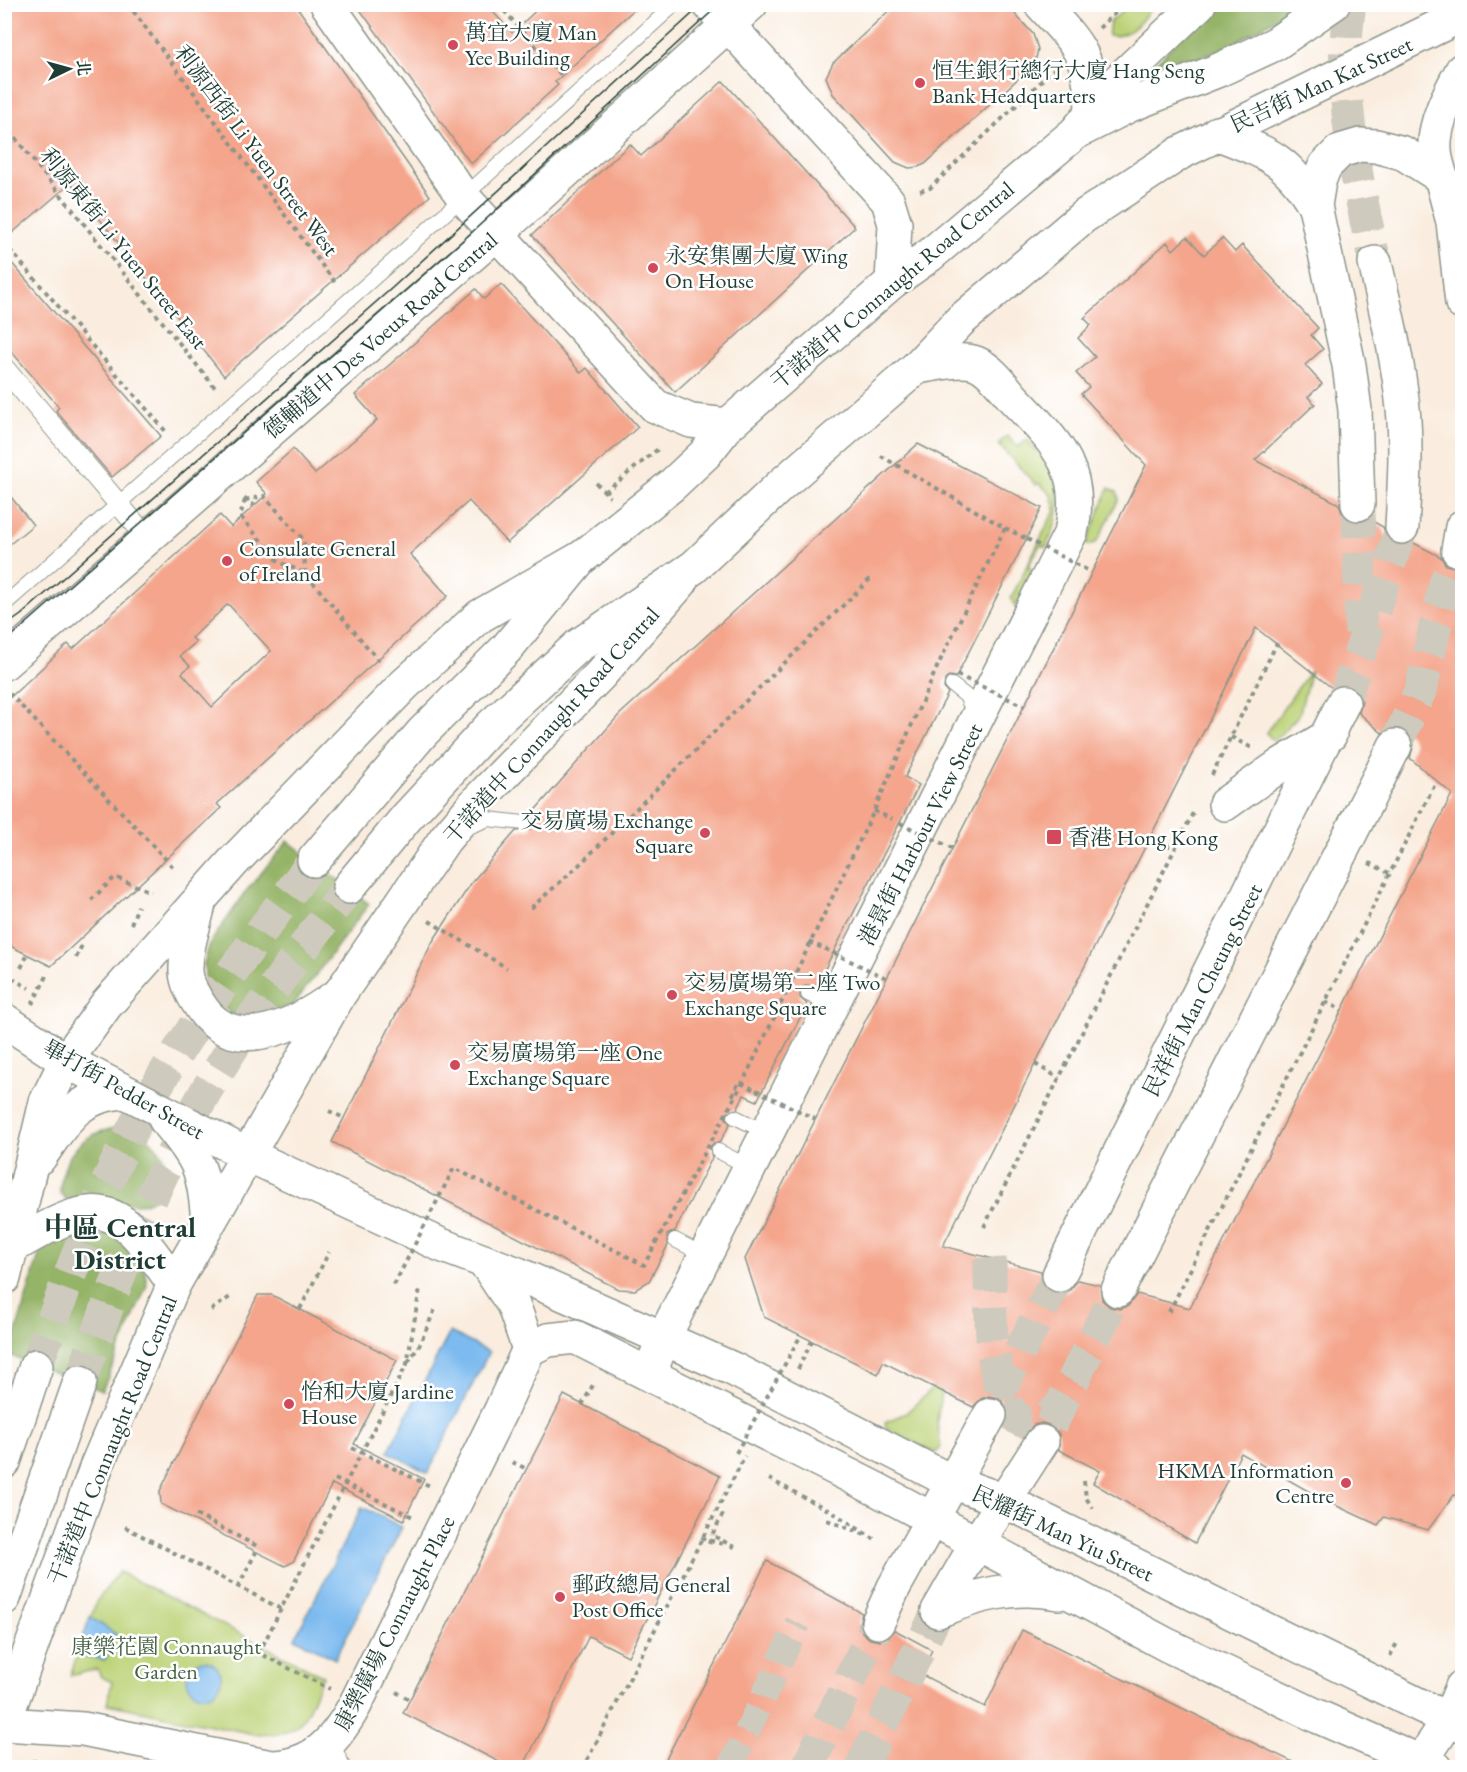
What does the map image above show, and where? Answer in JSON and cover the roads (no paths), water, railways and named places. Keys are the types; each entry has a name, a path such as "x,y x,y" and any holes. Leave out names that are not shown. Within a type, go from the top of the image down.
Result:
{"main road":[{"path":"327,4 464,198 656,406 692,420 728,425"},
{"path":"1041,4 1079,47 1091,79 1084,122 1220,70 1275,44 1333,4"},
{"name":"干諾道中 Connaught Road Central","path":"8,1262 46,1102 66,1062 106,1005 321,769 404,685 480,616 580,559 672,485 705,454 728,425 892,282 930,255 1084,122 1119,80 1199,4"},
{"path":"730,11 888,201 895,224 892,282"},
{"name":"德輔道中 Des Voeux Road Central","path":"4,663 496,233 730,11"},
{"name":"民吉街 Man Kat Street","path":"1180,153 1462,15"},
{"path":"1462,70 1446,103 1437,130 1435,150 1452,197 1462,303"},
{"path":"1217,133 1265,153 1290,170 1315,206 1349,365 1355,411 1358,504"},
{"path":"1315,206 1325,166 1340,151 1360,145 1376,146 1403,153 1452,197"},
{"name":"干諾道中 Connaught Road Central","path":"4,1723 98,1465 174,1284 339,994 445,839 479,799 601,674 694,567 781,485 917,367 960,321 1042,250 1083,217 1180,153"},
{"path":"1375,263 1394,347 1403,408 1405,469 1402,527"},
{"name":"港景街 Harbour View Street","path":"651,1373 663,1339 768,1133 820,1000 974,729 1065,549 1074,523 1076,496 1064,455 1050,436 989,372 976,363 961,362 917,367"},
{"name":"干諾道中 Connaught Road Central","path":"314,860 408,749 506,649 580,559"},
{"name":"干諾道中 Connaught Road Central","path":"349,887 406,818 491,726 578,646 694,567"},
{"name":"民祥街 Man Cheung Street","path":"1059,1275 1330,735 1343,704"},
{"path":"1211,797 1282,764 1330,735"},
{"path":"1118,1290 1395,746"},
{"path":"200,902 187,953 186,975 193,997 206,1015 224,1028 245,1034 267,1033 293,1023 339,994"},
{"name":"畢打街 Pedder Street","path":"4,1020 66,1062 246,1154"},
{"path":"32,1168 69,1114 84,1102 103,1094 123,1092"},
{"path":"157,1109 196,1159 205,1185 208,1222"},
{"path":"246,1154 441,1245 663,1339"},
{"path":"8,1262 62,1219 77,1215 104,1214 116,1217 143,1239 174,1284"},
{"path":"485,1262 513,1304 529,1349 548,1340 574,1337 651,1373"},
{"name":"民耀街 Man Yiu Street","path":"663,1339 733,1369 952,1482 1005,1502 1456,1722"},
{"name":"康樂廣場 Connaught Place","path":"4,1723 82,1729 271,1767 332,1757 529,1349"},
{"path":"4,1461 36,1365"},
{"name":"民耀街 Man Yiu Street","path":"651,1373 933,1518 1167,1645 1425,1765"},
{"name":"干諾道中 Connaught Road Central","path":"4,1598 80,1382"},
{"path":"878,1622 990,1415"},
{"path":"1042,1442 977,1543 938,1611 976,1596 1006,1590 1044,1590 1076,1596"},
{"path":"1425,1765 1456,1722 1462,1687"}],"street":[{"path":"4,368 148,538"}],"lane":[{"name":"德輔道中 Des Voeux Road Central","path":"4,605 464,198 675,4"},
{"path":"955,680 971,704 974,712 974,729"},
{"path":"445,839 488,819 524,823"},
{"path":"735,1117 768,1133"},
{"path":"718,1151 751,1168"},
{"path":"675,1240 706,1256"}],"water":[{"path":"450,1332 489,1352 428,1473 388,1452"},
{"path":"362,1507 402,1527 335,1659 295,1638"},
{"path":"90,1617 116,1634 105,1660 77,1655"},
{"path":"204,1661 216,1666 221,1678 216,1690 204,1695 192,1690 187,1678 192,1666"}],"tunnel":[{"path":"1350,4 1345,70 1350,135 1375,263"},
{"path":"1358,504 1361,633"},
{"path":"1343,703 1402,527"},
{"path":"1395,746 1421,689 1445,584 1458,550"},
{"path":"36,1366 104,1190 155,1089 211,1001 314,860"},
{"path":"80,1382 119,1276 163,1172 180,1138 232,1048 349,887"},
{"path":"990,1258 992,1339 996,1372 1004,1399 1017,1418 1035,1422 1060,1407"},
{"path":"997,1396 1059,1275"},
{"path":"1051,1425 1118,1290"},
{"path":"861,1768 938,1611"},
{"path":"807,1768 878,1622"},
{"path":"730,1768 798,1623"}],"tram line":[{"path":"4,627 21,615 392,288 703,4"},
{"path":"4,643 470,234 720,4"}],"place":[{"name":"萬宜大廈 Man Yee Building","path":"453,45"},
{"name":"恒生銀行總行大廈 Hang Seng Bank Headquarters","path":"920,83"},
{"name":"永安集團大廈 Wing On House","path":"653,268"},
{"name":"Consulate General of Ireland","path":"227,561"},
{"name":"交易廣場 Exchange Square","path":"705,833"},
{"name":"香港 Hong Kong","path":"1054,837"},
{"name":"交易廣場第二座 Two Exchange Square","path":"672,995"},
{"name":"交易廣場第一座 One Exchange Square","path":"455,1065"},
{"name":"怡和大廈 Jardine House","path":"289,1404"},
{"name":"HKMA Information Centre","path":"1346,1483"},
{"name":"郵政總局 General Post Office","path":"560,1597"}],"district":[{"name":"中區 Central District","path":"120,1243"}],"park label":[{"name":"康樂花園 Connaught Garden","path":"166,1658"}]}
